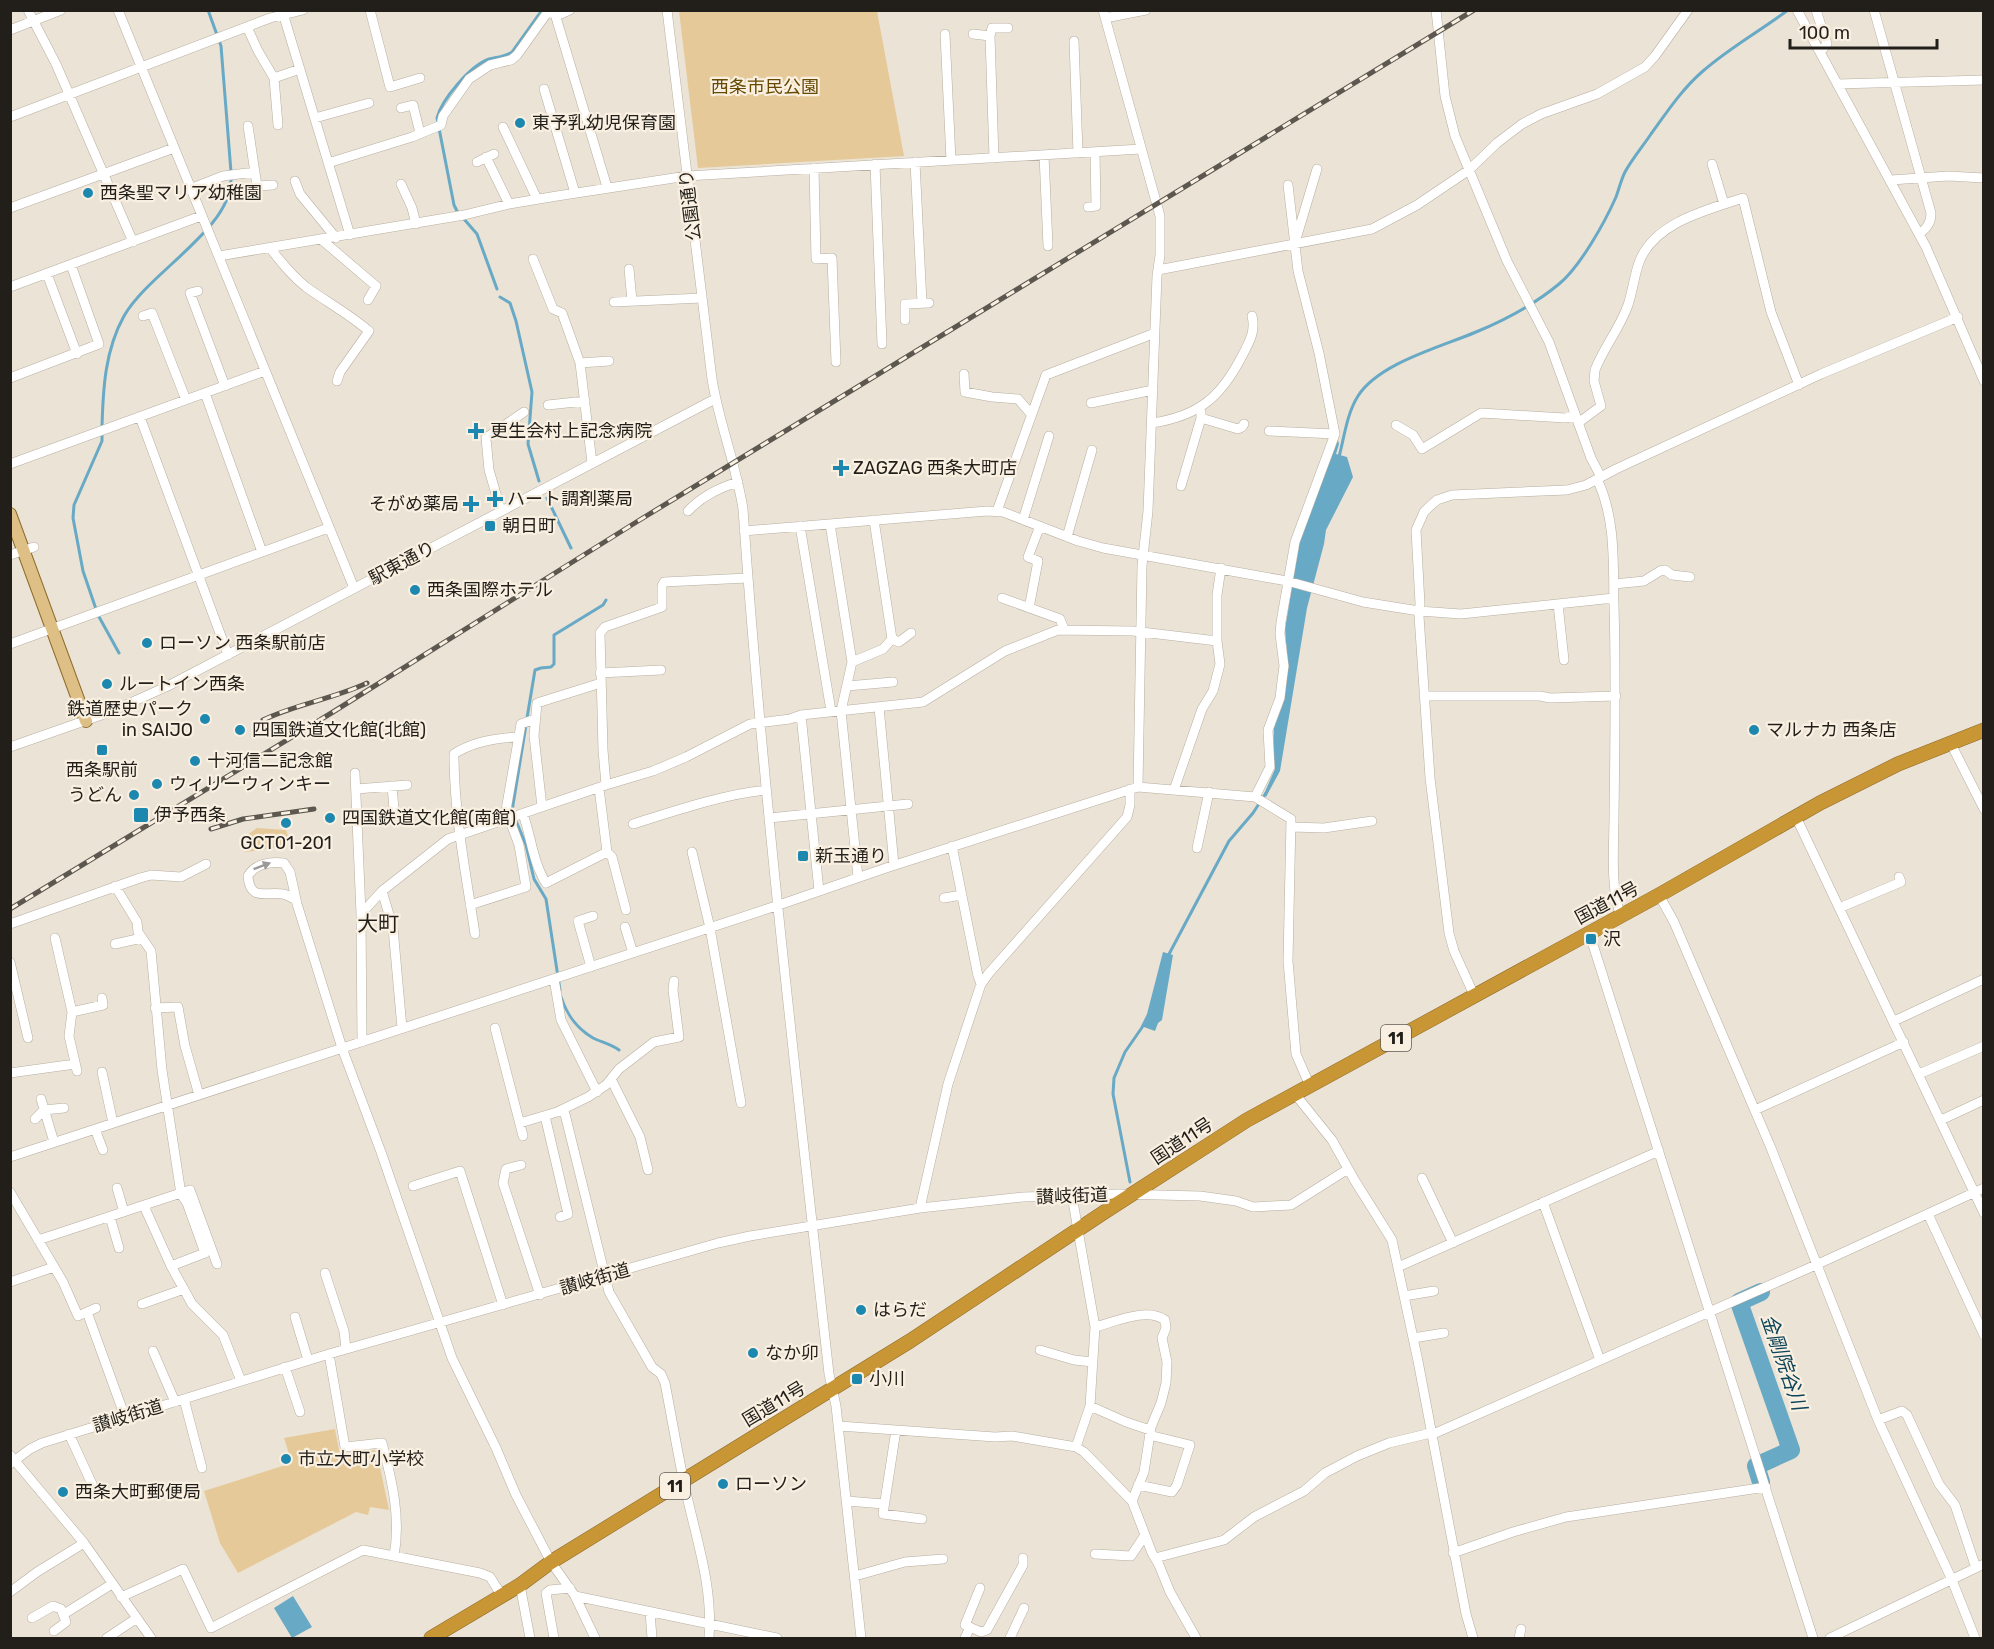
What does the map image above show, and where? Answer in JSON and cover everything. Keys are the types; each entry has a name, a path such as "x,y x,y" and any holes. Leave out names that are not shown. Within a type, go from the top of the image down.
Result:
{"highway":[{"name":"国道11号","path":"431,1638 833,1390 1247,1120 1659,895 1856,784 1950,742 1983,730"}],"main road":[{"path":"10,514 29,549 52,628 86,721"}],"street":[{"path":"28,10 70,94 133,242"},
{"path":"10,30 61,10"},
{"path":"118,10 354,588"},
{"path":"10,117 282,13 303,10"},
{"path":"370,10 390,87 420,78"},
{"path":"328,163 439,126 469,79 490,64 511,60 517,55 547,13 555,14 570,10"},
{"name":"公園通り","path":"667,10 715,399 738,482 744,531 759,722 778,905 829,1374 839,1426 861,1638"},
{"path":"920,1208 948,1084 981,984 1127,817 1134,788 1160,216 1104,14 1146,10"},
{"path":"1436,10 1450,120 1507,261 1549,342 1608,507 1612,531 1616,696 1614,857 1616,903 1621,915"},
{"path":"1158,270 1372,229 1417,205 1469,170 1497,143 1522,124 1541,114 1597,94 1645,67 1688,10"},
{"path":"1815,10 1827,44 1820,52"},
{"path":"1874,10 1931,213 1931,220 1919,234"},
{"path":"282,13 350,235"},
{"path":"1798,13 1919,234 1958,317 1983,381"},
{"path":"555,14 607,188"},
{"path":"247,27 274,78 278,125"},
{"path":"994,158 990,36 992,28 1008,28"},
{"path":"945,34 951,160"},
{"path":"973,34 990,36"},
{"path":"1074,41 1078,153"},
{"path":"274,78 300,69"},
{"path":"1838,84 1983,80"},
{"path":"544,89 575,193"},
{"path":"315,118 369,103"},
{"path":"401,108 413,105 420,134"},
{"path":"247,126 257,186 273,185"},
{"path":"503,127 537,199"},
{"path":"10,208 174,148"},
{"path":"219,256 461,216 537,199 687,176 1141,149"},
{"path":"1088,207 1096,206 1095,152"},
{"path":"1044,155 1048,246"},
{"path":"486,158 509,204"},
{"path":"905,320 904,304 926,303 915,162"},
{"path":"875,164 882,344"},
{"path":"1712,164 1724,204"},
{"path":"814,168 816,259 832,258 836,362"},
{"path":"1295,244 1317,169"},
{"path":"190,189 223,176 255,172"},
{"path":"1891,180 1948,176 1983,177"},
{"path":"295,181 300,194 336,237"},
{"path":"401,184 412,208 416,224"},
{"path":"1259,799 1270,767 1268,730 1280,698 1284,666 1280,634 1300,526 1335,434 1322,363 1298,271 1288,185"},
{"path":"1396,425 1413,435 1422,449 1481,413 1577,419 1601,406 1594,381 1595,370 1628,304 1640,260 1649,243 1703,211 1743,198 1771,312 1799,385"},
{"path":"10,287 201,216"},
{"path":"322,240 376,286 368,300"},
{"path":"270,248 305,286 349,314 369,331 340,372 337,381"},
{"path":"533,259 553,309 562,313 580,363 592,463"},
{"path":"10,378 99,344 71,265"},
{"path":"629,269 632,301"},
{"path":"47,274 77,354"},
{"path":"198,291 190,293 225,386"},
{"path":"614,302 702,298"},
{"path":"143,316 152,312 186,400"},
{"path":"1152,423 1170,420 1198,408 1222,389 1230,380 1248,344 1254,326 1252,316"},
{"path":"1474,995 1454,951 1449,933 1430,778 1416,530 1424,512 1437,500 1462,494 1567,490 1586,485 1625,464 1799,385 1958,317"},
{"path":"997,511 1030,414 1046,375 1155,333"},
{"path":"580,363 609,361"},
{"path":"10,464 264,371"},
{"path":"964,374 965,392 1018,399 1030,414"},
{"path":"1091,403 1153,390"},
{"path":"205,393 262,552"},
{"name":"駅東通り","path":"10,747 136,702 228,656 715,399"},
{"path":"548,405 585,401"},
{"path":"1181,486 1202,418 1198,408"},
{"path":"501,511 489,470 486,438 524,412"},
{"path":"140,417 228,656"},
{"path":"1202,418 1238,429 1244,424"},
{"path":"1269,431 1335,434"},
{"path":"1023,520 1049,436"},
{"path":"1067,537 1092,450"},
{"path":"688,511 699,499 722,487 738,482"},
{"path":"744,531 997,511 1103,548 1289,581 1363,602 1419,611 1461,614 1614,598"},
{"path":"874,520 892,639"},
{"path":"830,524 852,662 841,711 858,877"},
{"path":"800,526 831,711"},
{"path":"1029,608 1038,561 1028,557 1040,526"},
{"path":"10,644 328,528"},
{"path":"10,555 29,549"},
{"path":"1174,790 1202,708 1213,691 1220,664 1217,640 1217,595 1221,568"},
{"path":"1614,584 1644,581 1665,570 1672,575 1689,577"},
{"path":"626,910 612,856 607,852 603,786 600,633 605,627 662,606 664,582 748,578"},
{"path":"1002,598 1060,619 1065,629"},
{"path":"1558,604 1564,660"},
{"path":"361,914 382,891 448,839 653,771 750,724 831,711 923,702 1005,651 1040,636 1065,629 1141,632 1217,640"},
{"path":"892,639 899,642 911,633"},
{"path":"852,662 883,649 892,639"},
{"path":"542,807 534,736 537,703 601,678 661,670"},
{"path":"847,686 893,682"},
{"path":"1424,696 1550,698 1616,696"},
{"path":"879,707 894,865"},
{"path":"801,715 819,891"},
{"path":"534,720 521,724 506,810 531,835 539,872 546,883 607,852"},
{"path":"475,934 458,835 454,754 465,747 502,737 518,736"},
{"path":"1950,742 1983,809"},
{"path":"355,773 361,914 362,1042"},
{"path":"356,789 407,785"},
{"path":"392,786 394,809"},
{"path":"10,1157 1134,788 1209,792 1259,799 1291,819 1288,961 1296,1054 1310,1086"},
{"path":"633,824 690,806 766,790"},
{"path":"1197,848 1209,792"},
{"path":"769,818 908,804"},
{"path":"471,905 526,887 515,817"},
{"path":"1796,817 1941,1120 1979,1190 1983,1213"},
{"path":"1292,828 1341,826 1372,821"},
{"path":"952,846 981,984"},
{"path":"693,852 710,928 741,1102"},
{"path":"297,900 280,893 261,894 253,891 248,876 254,868 276,862 288,865 342,1048 392,1180 452,1358 516,1495 551,1562 573,1592 595,1638"},
{"path":"10,924 151,875 181,877 206,864"},
{"path":"280,893 288,886 290,872"},
{"path":"1839,908 1901,882 1899,878"},
{"path":"116,886 137,922 138,932 151,951 155,1008 181,1194 188,1203 205,1253 171,1266"},
{"path":"382,891 393,928 402,1028"},
{"path":"945,898 962,895"},
{"path":"1659,895 1674,922 1755,1110 1878,1420 1952,1580 1975,1638"},
{"path":"591,967 578,921 593,916"},
{"path":"625,927 633,953"},
{"path":"1589,932 1813,1638"},
{"path":"10,1073 76,1067 69,1036 72,1012 55,938"},
{"path":"116,945 142,938"},
{"path":"10,963 28,1038"},
{"path":"559,977 561,1020 597,1092"},
{"path":"1894,1021 1983,979"},
{"path":"520,1123 564,1110 597,1092 619,1069 654,1042 679,1037 674,981"},
{"path":"72,1012 103,1005 102,998"},
{"path":"155,1008 178,1007 185,1046 198,1095"},
{"path":"495,1028 523,1136"},
{"path":"1755,1110 1904,1042"},
{"path":"1919,1074 1983,1046"},
{"path":"102,1072 113,1123"},
{"path":"611,1078 640,1137 648,1170"},
{"path":"1295,1094 1332,1140 1392,1240 1413,1338 1453,1553 1473,1638"},
{"path":"41,1099 54,1142"},
{"path":"1941,1120 1983,1100"},
{"path":"34,1119 44,1110 64,1108"},
{"path":"564,1110 605,1276 615,1301 652,1367 661,1374 665,1383 684,1481 703,1557 711,1611 709,1638"},
{"path":"545,1116 568,1214 560,1217"},
{"path":"95,1129 103,1150"},
{"path":"1398,1267 1659,1151"},
{"path":"521,1165 506,1169 503,1183 540,1295"},
{"name":"讃岐街道","path":"12,1460 42,1443 285,1367 718,1243 813,1225 984,1200 1132,1194 1200,1196 1236,1201 1253,1207 1291,1205 1348,1169"},
{"path":"413,1186 460,1171 503,1305"},
{"path":"1422,1178 1453,1243"},
{"path":"117,1188 124,1212"},
{"path":"38,1240 190,1190 217,1264"},
{"path":"1155,1558 1224,1540 1254,1517 1304,1491 1325,1473 1357,1456 1389,1443 1431,1434 1818,1264 1979,1190"},
{"path":"10,1192 54,1267 78,1316 92,1310 125,1417"},
{"path":"1072,1196 1095,1327 1090,1406 1076,1447"},
{"path":"1543,1202 1600,1360"},
{"path":"144,1206 171,1266 192,1304 222,1335 241,1381"},
{"path":"1928,1214 1983,1335"},
{"path":"110,1217 119,1248"},
{"path":"10,1282 54,1267"},
{"path":"325,1273 344,1331 346,1349"},
{"path":"142,1304 184,1288"},
{"path":"1404,1296 1434,1291"},
{"path":"1095,1327 1146,1314 1160,1316 1165,1320 1166,1328 1162,1338 1167,1362 1166,1383 1150,1433 1144,1472 1132,1501"},
{"path":"295,1317 308,1360"},
{"path":"1413,1338 1444,1333"},
{"path":"1040,1350 1074,1360 1093,1362"},
{"path":"153,1351 179,1400 202,1468"},
{"path":"329,1354 345,1447 382,1443 393,1485 397,1538 394,1556"},
{"path":"285,1367 300,1412"},
{"path":"1090,1406 1150,1433 1190,1445 1173,1492 1138,1485"},
{"path":"1830,1638 1979,1566 1955,1505 1939,1484 1907,1415 1902,1411 1878,1420"},
{"path":"839,1426 994,1437 1012,1436 1076,1447 1132,1501 1170,1592 1197,1638"},
{"path":"896,1430 883,1514 921,1519"},
{"path":"69,1434 92,1484"},
{"path":"12,1460 84,1543 152,1638"},
{"path":"1453,1553 1566,1517 1766,1487"},
{"path":"847,1501 884,1504"},
{"path":"1095,1554 1131,1556 1145,1535"},
{"path":"10,1592 84,1543"},
{"path":"121,1597 183,1569 211,1628 363,1550 480,1573 490,1577 502,1596"},
{"path":"980,1588 964,1625 981,1632 987,1630 1023,1565 1023,1558"},
{"path":"855,1576 905,1562 943,1559"},
{"path":"64,1614 112,1584"},
{"path":"520,1585 530,1638"},
{"path":"554,1638 546,1593 550,1590 573,1592 777,1638"},
{"path":"32,1618 53,1606 61,1609 66,1622 54,1630"},
{"path":"1010,1638 1024,1608"},
{"path":"650,1611 652,1638"},
{"path":"107,1638 137,1618"},
{"path":"965,1638 970,1627"}],"green space":[{"name":"西条市民公園","path":"679,11 877,11 904,156 698,168"},
{"path":"257,828 286,830 289,839 283,846 246,852 242,850 240,840"},
{"path":"335,1429 340,1455 374,1450 377,1453 389,1510 370,1507 368,1515 356,1512 238,1573 220,1543 204,1491 292,1463 284,1438"}],"water":[{"path":"1338,440 1336,454 1347,457 1353,477 1326,530 1307,608 1280,771 1266,797 1264,794 1275,769 1274,728 1282,706 1288,665 1285,629 1300,539"},
{"path":"1163,952 1173,955 1162,1020 1155,1031 1141,1026 1147,1014"},
{"path":"293,1596 312,1627 292,1638 274,1608"}],"waterway":[{"path":"208,10 221,46 231,172"},
{"path":"497,289 477,234 454,205 437,118 458,84 482,63 512,52 542,10"},
{"path":"1339,457 1354,403 1368,384 1380,374 1412,357 1509,317 1559,284 1575,267 1599,231 1628,167 1682,93 1713,63 1788,10"},
{"path":"102,427 104,384 109,356 124,316 136,299 205,232 219,214 228,196 231,178"},
{"path":"500,297 510,303 532,392 528,444 539,481"},
{"path":"102,434 102,441 74,505 73,518 83,571 98,615 119,653"},
{"path":"547,498 571,548"},
{"path":"527,718 535,670 551,667 554,664 554,635 603,605 606,600"},
{"path":"526,725 512,811 526,845 534,879 546,899 560,990"},
{"path":"1168,956 1229,841 1253,813 1266,793"},
{"path":"561,997 569,1015 582,1030 593,1038 619,1050"},
{"path":"1130,1182 1113,1094 1114,1078 1125,1052 1143,1026"},
{"name":"金剛院谷川","path":"1761,1292 1739,1302 1791,1450 1756,1466 1761,1482"}],"railway":[{"path":"10,909 333,712 638,521 1474,10"},
{"path":"263,720 367,683"},
{"path":"211,829 243,819 314,809"}],"place":[{"name":"東予乳幼児保育園","path":"520,123"},
{"name":"西条聖マリア幼稚園","path":"88,193"},
{"name":"更生会村上記念病院","path":"476,431"},
{"name":"ZAGZAG 西条大町店","path":"841,468"},
{"name":"ハート調剤薬局","path":"495,499"},
{"name":"そがめ薬局","path":"471,504"},
{"name":"朝日町","path":"490,526"},
{"name":"西条国際ホテル","path":"415,590"},
{"name":"ローソン 西条駅前店","path":"147,643"},
{"name":"ルートイン西条","path":"107,684"},
{"name":"鉄道歴史パーク in SAIJO","path":"205,719"},
{"name":"四国鉄道文化館(北館)","path":"240,730"},
{"name":"マルナカ 西条店","path":"1754,730"},
{"name":"西条駅前","path":"102,750"},
{"name":"十河信二記念館","path":"195,761"},
{"name":"ウィリーウィンキー","path":"157,784"},
{"name":"うどん","path":"134,795"},
{"name":"伊予西条","path":"141,815"},
{"name":"四国鉄道文化館(南館)","path":"330,818"},
{"name":"GCT01-201","path":"286,823"},
{"name":"新玉通り","path":"803,856"},
{"name":"沢","path":"1591,939"},
{"name":"はらだ","path":"861,1310"},
{"name":"なか卯","path":"753,1353"},
{"name":"小川","path":"857,1379"},
{"name":"市立大町小学校","path":"286,1459"},
{"name":"ローソン","path":"723,1484"},
{"name":"西条大町郵便局","path":"63,1492"}],"district":[{"name":"大町","path":"378,924"}]}
